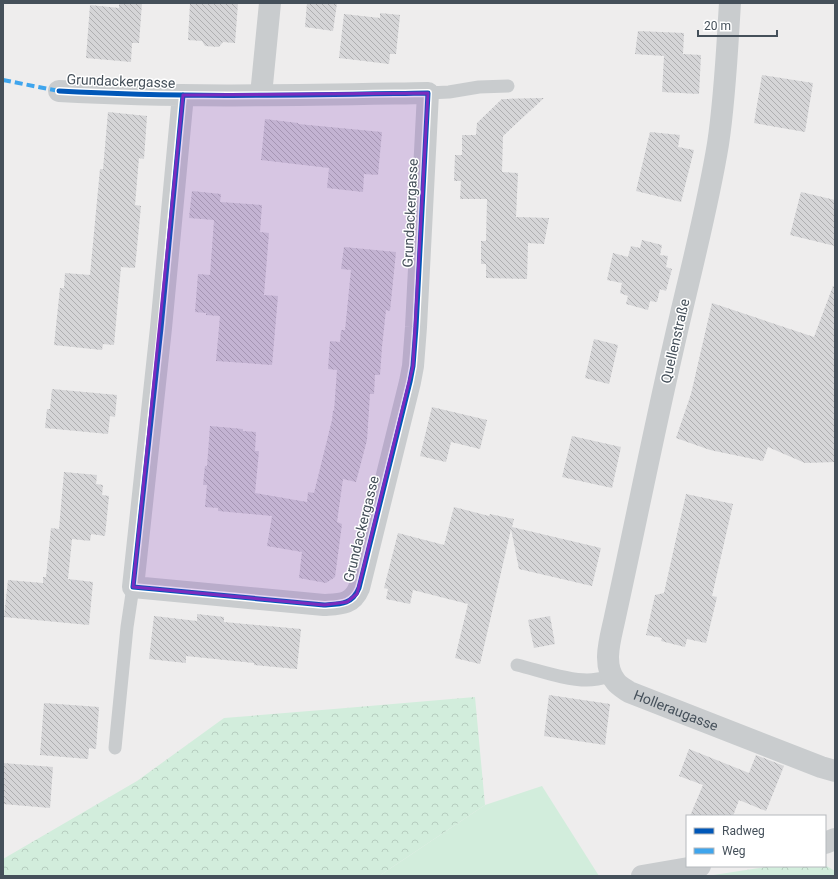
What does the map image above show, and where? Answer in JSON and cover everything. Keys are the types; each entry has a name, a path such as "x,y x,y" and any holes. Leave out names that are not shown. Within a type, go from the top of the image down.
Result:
{"street":[{"path":"261,95 270,3"},
{"name":"Quellenstraße","path":"612,676 608,657 611,639 674,344 705,215 715,162 722,109 730,3"},
{"name":"Grundackergasse","path":"59,91 111,94 183,95 428,93 413,366 363,573 357,594 347,602 324,605 133,587 161,328 183,95"},
{"name":"Holleraugasse","path":"612,676 621,687 629,692 821,767 835,771"},
{"path":"642,876 694,867"}],"lane":[{"name":"Grundackergasse","path":"428,93 449,92 485,86 508,86"},
{"name":"Grundackergasse","path":"114,748 127,627 133,587"},
{"path":"517,665 574,679 586,680 612,676"}],"highlighted area":[{"path":"428,93 413,366 357,594 347,602 324,605 133,587 183,95"}],"green space":[{"path":"475,697 485,805 379,876 3,876 3,859 137,781 224,718"},
{"path":"542,786 599,876 379,876 485,805"},
{"path":"826,866 835,871 835,876 707,876 766,867 826,867"}],"building":[{"path":"119,3 142,3 139,43 132,43 131,62 86,58 90,5 119,8"},
{"path":"190,3 238,3 235,43 223,42 219,47 205,46 202,41 188,40"},
{"path":"307,3 337,3 333,31 305,27"},
{"path":"380,13 400,15 396,54 390,54 389,64 339,58 344,14 380,18"},
{"path":"638,31 684,33 683,54 701,55 699,94 662,92 664,56 635,54"},
{"path":"762,75 813,83 805,132 754,123"},
{"path":"544,98 503,136 502,172 518,173 516,217 549,218 544,244 528,243 527,279 486,278 486,264 481,264 481,241 486,241 487,199 460,199 461,181 454,181 455,155 462,155 462,135 476,135 477,123 502,99"},
{"path":"108,112 147,116 144,159 139,158 135,205 141,206 135,268 121,267 114,345 103,344 102,350 54,345 60,288 64,288 65,273 90,275 100,169 103,169"},
{"path":"265,119 298,124 382,132 378,175 364,174 363,192 327,188 329,168 261,160"},
{"path":"650,132 680,135 678,147 694,150 681,202 636,191"},
{"path":"192,191 221,194 220,202 262,205 260,232 269,233 264,295 278,296 272,365 216,361 220,316 206,315 206,313 195,312 198,274 210,275 214,220 189,218"},
{"path":"801,192 835,200 835,246 790,235"},
{"path":"642,240 662,245 660,255 668,256 666,267 672,269 666,291 660,289 657,302 650,301 648,310 626,304 628,296 620,293 622,283 607,280 613,253 628,257 631,246 640,248"},
{"path":"344,247 396,252 390,311 386,310 380,375 375,375 374,394 370,394 367,440 356,482 343,479 337,522 342,524 335,577 326,583 299,578 302,552 267,546 272,516 218,511 218,508 205,507 207,485 203,485 205,466 207,466 210,426 243,429 243,431 256,432 255,451 259,451 255,493 307,502 308,492 314,493 332,420 333,410 334,411 337,370 328,369 330,341 340,342 341,330 345,330 351,270 341,269"},
{"path":"833,286 835,287 835,462 805,463 768,447 763,461 710,450 676,438 691,394 712,303 814,337"},
{"path":"594,339 618,345 609,384 585,378"},
{"path":"52,389 117,395 115,417 110,416 108,434 45,428 47,409 50,409"},
{"path":"432,407 487,420 480,449 451,442 446,462 420,456"},
{"path":"572,436 621,447 612,488 562,477"},
{"path":"64,472 97,475 96,484 103,485 102,495 109,496 105,536 91,534 90,541 72,539 68,579 93,582 89,625 4,617 8,580 43,583 43,577 46,577 51,528 59,529"},
{"path":"686,494 733,504 712,596 717,597 706,643 687,639 685,647 661,641 662,638 646,635 655,595 664,593"},
{"path":"454,507 489,516 490,514 514,519 512,527 601,548 592,586 519,569 511,529 480,664 455,658 468,604 413,590 410,604 386,599 388,589 384,588 398,533 444,545"},
{"path":"197,614 224,617 224,622 301,629 297,669 186,656 186,663 149,659 154,616 197,621"},
{"path":"550,616 555,644 534,648 528,620"},
{"path":"549,695 610,704 605,745 544,736"},
{"path":"44,703 99,707 96,749 89,748 88,759 40,755"},
{"path":"689,749 749,773 756,755 784,766 766,811 739,800 733,815 690,815 703,785 679,776"},
{"path":"3,763 53,767 50,808 3,804"}],"marked path":[{"path":"3,80 59,91"}],"cycle path":[{"path":"59,91 151,95 428,93 413,366 359,588 353,598 349,601 324,605 133,587 161,328 183,95"}]}
